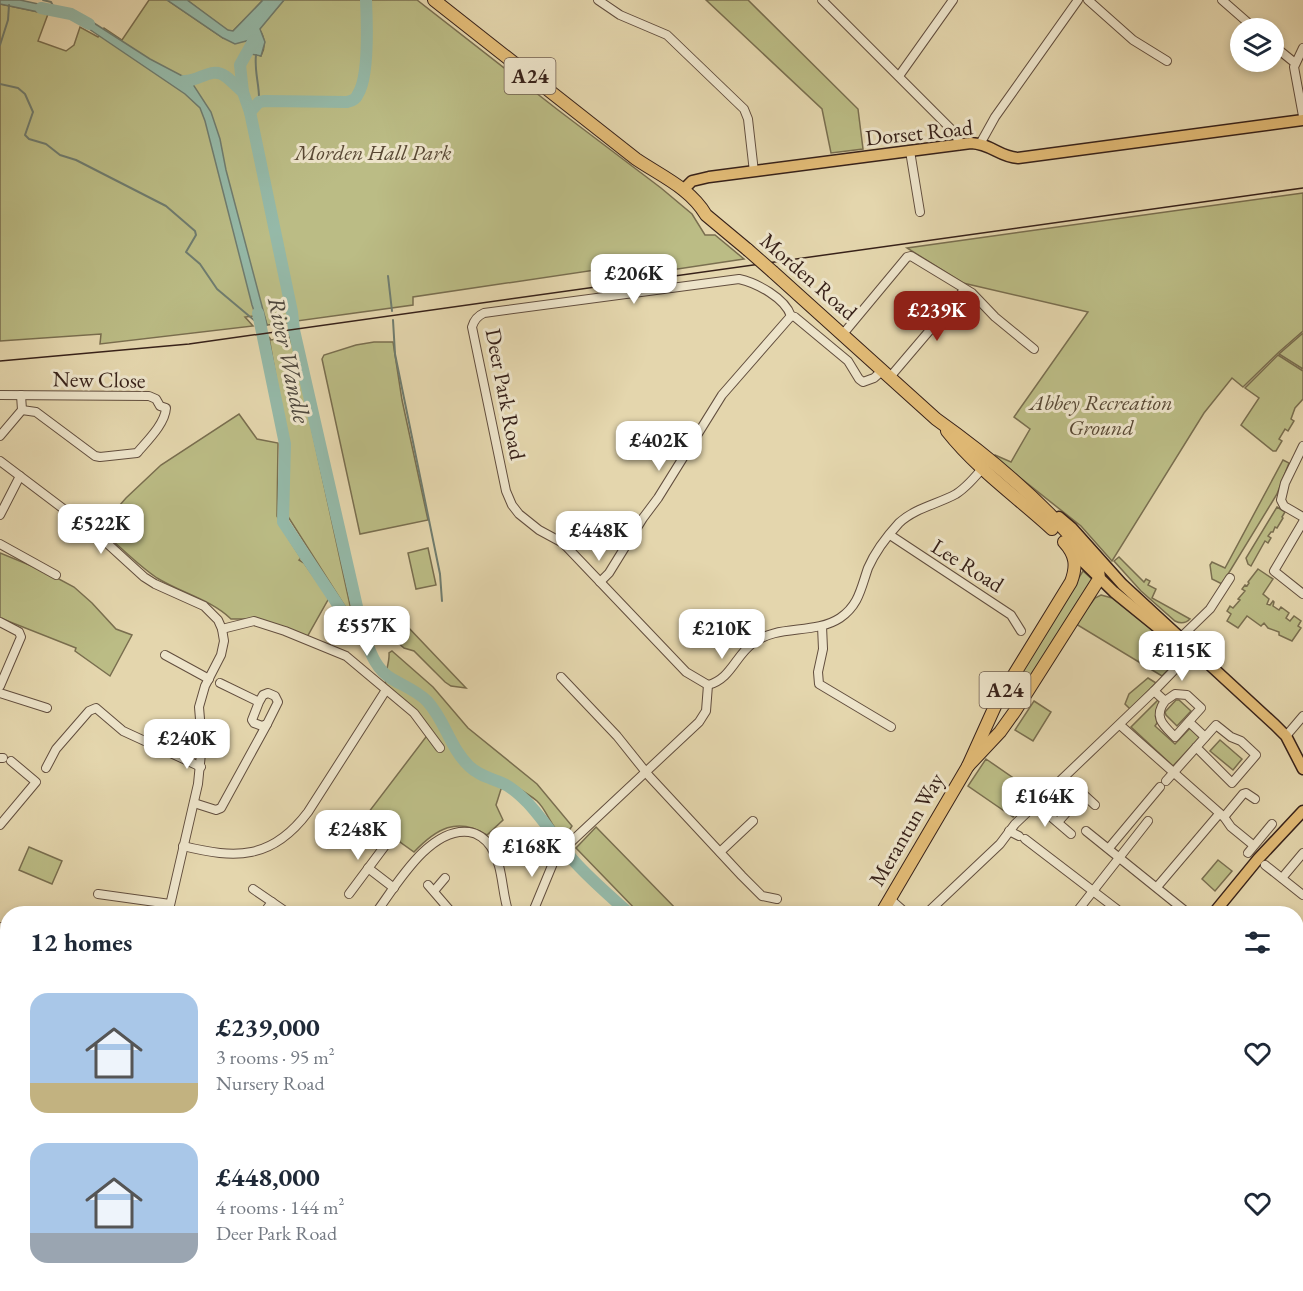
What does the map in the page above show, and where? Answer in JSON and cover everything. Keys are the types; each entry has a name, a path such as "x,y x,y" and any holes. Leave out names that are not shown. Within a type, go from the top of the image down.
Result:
{"highway":[{"name":"Morden Road","path":"434,0 657,173 669,187 698,212 706,215"},
{"name":"Morden Road","path":"657,173 665,176 683,190 706,215 887,373 986,464 1073,552"},
{"name":"Morden Road","path":"986,464 1032,497 1091,561 1098,570 1099,579"},
{"name":"Merantun Way","path":"886,906 968,766 996,704 1071,582 1075,568 1073,552"},
{"name":"Merantun Way","path":"968,766 1000,732 1015,711 1099,579"}],"main road":[{"name":"Dorset Road","path":"683,190 696,180 960,145 980,144 1007,156 1018,158 1303,118"},
{"name":"Morden Road","path":"1073,552 1091,561 1129,591 1189,652 1228,682"},
{"path":"1071,582 1091,561"},
{"name":"Morden Road","path":"1099,579 1178,640 1228,682 1286,736 1303,769"},
{"path":"1291,823 1303,799"},
{"path":"1220,906 1258,859 1303,812"}],"street":[{"path":"598,0 616,13 667,35 744,109 748,119 754,172"},
{"path":"899,76 953,0"},
{"path":"980,144 995,117 1078,0"},
{"path":"1088,0 1133,40 1167,61"},
{"path":"1222,0 1243,18"},
{"path":"826,2 955,134 960,145"},
{"path":"1303,48 1295,63 1303,118"},
{"path":"1284,54 1295,63"},
{"path":"910,151 920,212"},
{"path":"843,334 907,257 911,256 972,293 1034,349"},
{"name":"Deer Park Road","path":"708,685 686,672 563,543 527,522 512,505 504,483 472,327 478,316 484,312 739,279 764,288 785,306 791,316 848,361 859,380 863,382 887,373"},
{"path":"887,373 964,290"},
{"path":"600,582 609,573 658,498 722,395 791,316"},
{"name":"New Close","path":"0,395 21,395 148,396 156,399 160,406 166,408 166,415 137,453 100,457 95,456 36,412 22,410 21,395"},
{"path":"0,436 22,410"},
{"path":"1303,446 1290,473 1281,500 1284,506 1303,519 1274,571 1303,594"},
{"path":"0,461 98,535 144,577 154,584 204,606 218,620 222,629 224,641 221,655 199,707 201,767 170,906"},
{"path":"535,906 555,856 704,716 708,685 723,679 746,650 762,638 772,634 822,626 839,619 854,605 863,588 868,568 890,535 906,518 957,493 986,464"},
{"path":"0,515 20,476"},
{"name":"Lee Road","path":"890,535 1011,615 1021,631"},
{"path":"0,544 56,575"},
{"path":"1178,640 1210,609 1219,589 1230,578"},
{"path":"222,629 254,621 346,656 414,713 440,748"},
{"path":"0,622 19,632 21,637 0,686"},
{"path":"822,626 823,649 818,672 819,684 891,727"},
{"path":"934,906 1000,844 1009,831 1036,804 1120,725 1186,658 1189,652"},
{"path":"165,655 209,679"},
{"path":"561,676 762,896 777,899"},
{"path":"220,683 259,702"},
{"path":"183,846 213,853 256,853 287,834 308,812 386,690"},
{"path":"1154,691 1165,701"},
{"path":"0,693 47,708"},
{"path":"194,803 216,810 220,808 267,724 278,702 268,693 262,695 252,720 258,726 267,724"},
{"path":"1175,694 1186,695 1201,708 1175,737 1161,724 1159,718 1159,712 1165,701 1175,694"},
{"path":"46,768 56,749 89,711 96,708 123,731 201,767"},
{"path":"1286,736 1303,716"},
{"path":"1189,722 1205,737"},
{"path":"1120,725 1222,816 1250,849 1272,824"},
{"path":"1108,848 1173,772 1216,725 1231,737 1241,741 1256,755 1232,783 1196,747"},
{"path":"0,825 36,782 5,759"},
{"path":"1157,887 1243,795 1246,793 1255,799"},
{"path":"1058,822 1083,794 1095,805"},
{"path":"1036,804 1071,834"},
{"path":"720,852 753,821"},
{"path":"1081,906 1148,821"},
{"path":"1009,831 1022,838 1113,906"},
{"path":"1086,831 1184,906"},
{"path":"381,906 423,852 432,844 453,833 471,832 490,845 497,859 508,906"},
{"path":"349,894 387,843"},
{"path":"1281,878 1303,853"},
{"path":"1264,865 1303,896"},
{"path":"368,868 394,888"},
{"path":"445,878 431,888 446,906"},
{"path":"253,889 278,906"},
{"path":"98,894 155,906"},
{"path":"890,900 897,906"},
{"path":"269,906 272,902"}],"green space":[{"name":"Morden Hall Park","path":"149,0 167,0 223,38 250,40 253,53 261,56 264,42 259,29 284,0 417,0 661,188 692,214 705,235 715,235 744,259 598,281 595,270 413,297 413,305 297,321 295,312 288,312 289,323 267,325 264,315 245,317 253,326 100,344 101,334 0,341 0,4 48,14 38,41 66,51 74,45 80,27 98,37 104,28 122,40"},
{"path":"187,0 263,0 233,31 228,31"},
{"path":"706,0 748,0 858,109 863,149 831,153 822,109"},
{"name":"Abbey Recreation Ground","path":"1303,193 1303,331 1243,387 1232,378 1204,413 1112,561 1081,526 994,457 995,455 1011,462 1030,429 1014,417 1088,312 963,283 907,248"},
{"path":"1303,333 1303,369 1279,354"},
{"path":"289,334 296,356 353,619 287,515 288,447 269,337 271,340 289,337"},
{"path":"374,342 393,342 402,400 428,520 360,534 322,359 324,355"},
{"path":"1278,355 1303,371 1303,399 1295,408 1291,419 1294,421 1288,431 1285,429 1279,439 1282,441 1276,451 1273,451 1241,425 1259,398 1245,388"},
{"path":"239,414 257,439 278,443 277,516 301,558 299,560 304,563 329,598 307,637 255,619 231,619 205,601 157,578 99,529 126,498 161,465"},
{"path":"1283,460 1289,463 1277,494 1222,584 1212,579 1210,565 1212,562 1225,568"},
{"path":"1277,507 1285,512 1283,518 1268,536 1271,538 1268,543 1265,541 1251,566 1246,558"},
{"path":"428,548 436,585 416,589 408,553"},
{"path":"0,553 44,571 74,587 116,629 132,635 110,676 75,651 76,648 0,618"},
{"path":"1119,557 1144,582 1146,579 1150,581 1148,585 1156,589 1152,598 1190,619 1183,623 1175,621 1141,591 1114,561"},
{"path":"1258,569 1273,579 1263,594 1269,599 1267,604 1270,605 1273,601 1273,606 1279,610 1281,607 1289,613 1286,618 1290,621 1294,616 1301,621 1298,626 1301,628 1292,641 1268,628 1264,623 1261,626 1247,616 1238,628 1227,621 1231,614 1227,611 1230,606 1233,608 1240,600 1238,599 1245,591 1242,589 1245,585 1247,586"},
{"path":"1083,571 1093,580 1014,705 1004,698"},
{"path":"1101,595 1112,598 1183,655 1162,676 1076,624 1095,598"},
{"path":"407,626 466,688 451,686 445,682 414,651 404,648 394,639 397,630"},
{"path":"392,651 433,687 468,728 537,784 572,826 566,835 563,836 555,829 537,801 513,784 501,789 496,805 503,820 487,835 466,826 448,828 430,837 414,852 365,817 426,737 428,730 386,686 385,677 389,653"},
{"path":"1148,678 1156,683 1130,709 1125,704 1129,694"},
{"path":"1159,699 1161,700 1155,726 1175,744 1191,727 1201,736 1173,766 1131,727"},
{"path":"1176,700 1191,711 1177,726 1165,712"},
{"path":"1034,701 1051,712 1033,741 1015,730"},
{"path":"1220,740 1242,759 1233,770 1210,751"},
{"path":"986,759 1031,790 1013,817 968,786"},
{"path":"596,827 673,906 632,906 576,848"},
{"path":"29,847 62,861 52,884 19,870"},
{"path":"1218,860 1232,871 1215,891 1202,879"}],"shaded area":[{"path":"0,0 20,0 57,8 55,14 48,14 0,4"},
{"path":"167,0 187,0 228,30 233,31 263,0 284,0 260,29 265,42 261,56 244,51 250,40 235,44"},
{"name":"River Wandle","path":"83,16 150,59 192,81 211,112 220,139 267,325 260,328 252,305 200,108 185,94 89,29 77,17"}],"waterway":[{"path":"43,0 51,2 54,8"},
{"path":"250,112 259,102 265,101 347,102 353,100 362,86 366,62 366,0"},
{"path":"0,45 8,20 9,5"},
{"name":"River Wandle","path":"41,8 71,14 89,24"},
{"name":"River Wandle","path":"254,40 240,65 243,92 250,112 294,330 363,633 371,653 377,665 386,675 415,691 427,701 462,759 481,774 506,785 519,794 573,860 621,906"},
{"path":"256,55 259,102"},
{"name":"River Wandle","path":"184,81 210,73 220,73 243,92"},
{"path":"0,84 18,88 25,94 33,112 25,135 29,139 46,144 60,155 76,160 166,206 195,231 196,235 186,252 200,264 217,289 261,326"},
{"path":"388,276 392,311"},
{"name":"River Wandle","path":"258,313 285,444 283,522 350,623 363,633"},
{"path":"393,320 395,354 440,574 442,601"}],"tram line":[{"path":"0,361 189,344 1303,188"}]}
